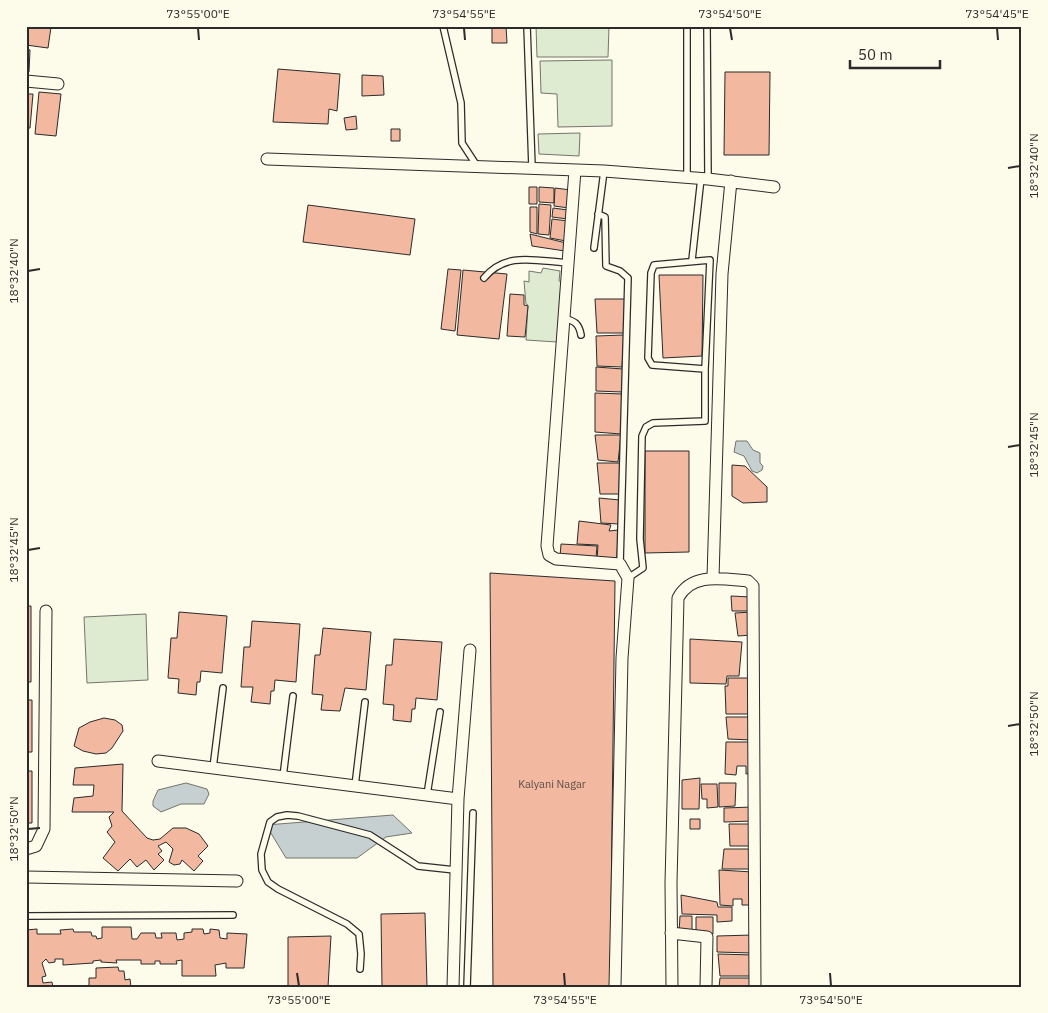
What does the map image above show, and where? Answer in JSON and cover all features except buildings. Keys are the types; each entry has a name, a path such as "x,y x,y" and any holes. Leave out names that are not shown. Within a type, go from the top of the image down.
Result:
{"street":[{"path":"26,81 58,84"},
{"path":"267,159 478,168 532,167 704,178 774,187"},
{"path":"575,170 547,546 550,555 556,559 620,564 628,578 622,658 615,987"},
{"path":"713,578 722,274 731,181"},
{"path":"672,987 671,932 678,598 684,588 693,582 713,578 748,582 753,586 754,594 755,987"},
{"path":"26,849 36,846 44,830 46,611"},
{"path":"453,987 458,799 470,650"},
{"path":"158,761 458,799"},
{"path":"26,877 237,881"},
{"path":"671,932 707,937 706,987"}],"lane":[{"path":"443,26 460,102 462,142 478,168"},
{"path":"527,26 532,167"},
{"path":"687,26 687,177"},
{"path":"692,260 704,178 707,26"},
{"path":"594,248 604,171"},
{"path":"598,214 605,217 606,266 620,271 628,278 620,564"},
{"path":"484,278 493,267 510,260 568,263"},
{"path":"628,578 643,568 640,539 642,436 646,427 653,423 705,421 705,368 710,260 692,260 654,265 651,273 648,358 652,365 660,368 705,368"},
{"path":"564,318 575,322 579,326 581,335"},
{"path":"213,768 223,688"},
{"path":"283,777 293,696"},
{"path":"355,786 365,702"},
{"path":"427,795 440,712"},
{"path":"467,987 473,813"},
{"path":"360,969 359,934 347,924 268,882 262,870 261,854 270,822 277,817 298,816 370,835 418,866 455,870"},
{"path":"26,916 233,915"}],"green space":[{"path":"536,26 609,26 608,57 537,57"},
{"path":"612,60 612,126 558,127 557,94 541,93 540,61"},
{"path":"580,133 579,156 539,154 538,134"},
{"path":"543,268 560,271 557,342 526,340 528,305 526,304 524,281 529,282 529,271 541,273"},
{"path":"146,614 148,680 87,683 84,617"}],"shaded area":[{"path":"736,441 747,441 753,450 760,453 762,470 757,473 752,471 744,456 734,452"},
{"path":"186,783 207,789 209,794 204,804 181,804 161,812 153,806 158,790"},
{"path":"393,815 412,833 386,837 357,858 286,858 266,825"}]}
